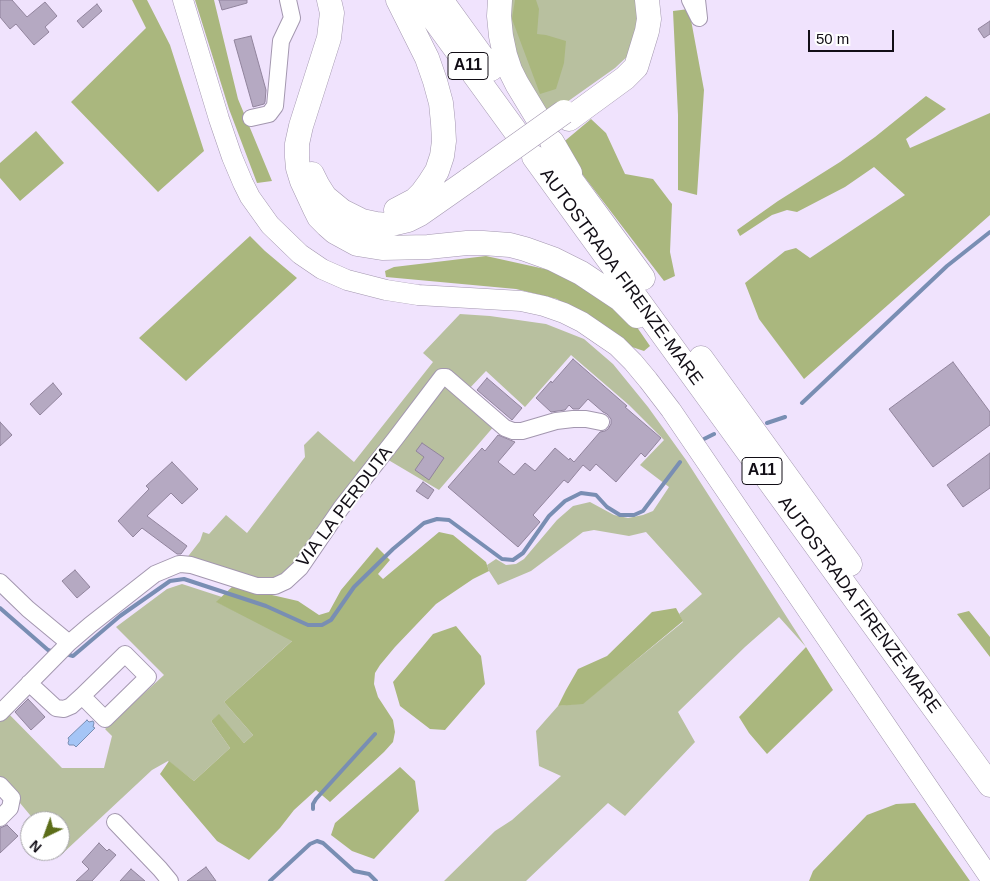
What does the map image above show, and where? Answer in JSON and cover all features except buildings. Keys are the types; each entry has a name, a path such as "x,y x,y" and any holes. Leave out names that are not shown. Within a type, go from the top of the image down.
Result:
{"highway":[{"path":"329,0 332,13 329,38 297,144 298,168 317,196 350,216 376,224 392,224 408,220 474,184 566,116 631,60 644,40 648,19 647,0"},
{"path":"346,0 341,33 308,140 309,164 318,186 319,217 335,232 357,244 382,248 398,248 483,242 525,249 565,264 620,298 744,447"},
{"path":"317,196 359,212 381,214 393,211 415,200 422,193 437,170 442,156 444,141 441,103 426,58 398,0"},
{"name":"A11","path":"420,0 528,124"},
{"name":"A11","path":"441,0 528,124"},
{"path":"500,0 499,16 505,55 517,84 528,124"},
{"name":"AUTOSTRADA FIRENZE-MARE","path":"990,758 585,198 544,149 744,447 990,785"}],"main road":[{"path":"183,0 232,157 250,197 280,235 311,262 347,280 386,290 418,295 521,301 544,306 582,322 617,346 633,362 671,410 990,878"}],"street":[{"path":"251,118 270,114 275,106 281,41 292,18 288,0"},
{"path":"690,0 699,18 696,0"},
{"name":"VIA LA PERDUTA","path":"69,643 155,574 178,564 191,565 256,586 275,586 286,581 300,568 341,508 442,377 446,377 505,428 513,431 522,431 556,421 573,419 600,422"},
{"path":"0,582 28,609 69,643 0,713"},
{"path":"29,683 56,708 64,710 82,696"},
{"path":"0,785 12,798 10,808 0,818"},
{"path":"116,822 170,881"}],"green space":[{"path":"132,0 147,0 170,45 204,151 158,192 71,102 146,28"},
{"path":"195,0 214,0 238,99 272,181 257,183 229,109"},
{"path":"505,0 642,0 631,53 615,68 543,119 517,75"},
{"path":"515,0 536,0 539,9 537,34 566,41 564,63 556,89 540,94 512,19"},
{"path":"689,9 704,90 697,195 678,190 678,115 673,11"},
{"path":"926,96 946,109 906,139 910,148 990,113 990,215 804,379 759,319 745,283 785,251 796,248 810,258 905,195 874,167 845,187 797,212 787,210 772,215 740,236 737,230 778,201 840,162"},
{"path":"591,119 606,133 625,174 653,179 672,204 670,252 675,276 664,281 560,145"},
{"path":"36,131 64,163 20,201 0,178 0,163"},
{"path":"250,236 297,278 186,381 139,338"},
{"path":"486,256 554,271 597,291 632,320 650,346 644,351 629,346 557,299 516,289 386,277 385,271 394,267"},
{"path":"460,314 546,324 584,339 613,364 648,407 686,460 806,647 779,617 678,712 695,742 625,816 608,803 526,881 444,881 495,831 512,820 561,776 539,766 536,731 558,706 583,703 683,622 679,614 702,594 646,532 629,536 594,530 583,532 531,571 498,585 489,571 487,565 496,559 506,565 516,564 524,559 557,520 573,506 590,502 614,515 628,518 653,511 669,487 640,465 664,440 629,405 571,355 525,407 486,371 467,391 442,369 291,571 270,582 186,559 200,541 203,532 209,534 226,515 247,533 305,457 304,445 318,431 354,462 433,362 423,353"},
{"path":"441,388 446,388 495,425 439,490 385,458"},
{"path":"439,532 453,535 486,562 489,571 473,579 436,604 395,647 375,673 374,684 378,697 393,720 395,732 393,742 330,802 316,790 294,810 280,828 249,860 217,841 160,774 169,761 194,781 230,748 211,721 219,714 244,743 253,735 224,702 292,641 216,602 233,586 298,601 319,615 329,612 341,590 377,547 390,560 378,574 383,579"},
{"path":"182,584 222,597 217,602 293,640 224,702 253,735 244,743 219,715 211,721 230,748 194,781 168,761 152,770 70,847 70,811 27,811 0,779 0,705 62,768 104,768 112,736 105,729 164,675 116,627 167,589"},
{"path":"676,608 683,621 583,704 558,706 578,669 607,656 652,612"},
{"path":"969,611 990,637 990,657 957,614"},
{"path":"456,626 481,656 485,684 445,730 430,729 400,706 393,682 433,634"},
{"path":"806,647 833,690 767,754 749,733 739,717"},
{"path":"400,767 415,781 419,811 374,859 352,851 331,835 335,823"},
{"path":"915,803 970,881 809,881 813,871 867,815 896,804"}],"water":[{"path":"87,720 89,722 93,721 93,727 95,728 76,747 69,745 68,738"}],"waterway":[{"path":"802,403 947,266 990,232"},
{"path":"767,423 785,417"},
{"path":"704,439 714,434"},
{"path":"66,654 73,656 120,616 170,581 184,579 266,606 308,625 322,625 331,620 354,587 393,549 424,523 437,519 449,520 502,559 513,560 523,553 549,516 565,501 581,493 596,495 607,507 620,515 634,515 643,511 680,462"},
{"path":"0,608 48,650 54,652"},
{"path":"313,809 316,799 375,734"},
{"path":"270,881 310,844 317,841 323,843 354,871 369,874 376,881"}]}
